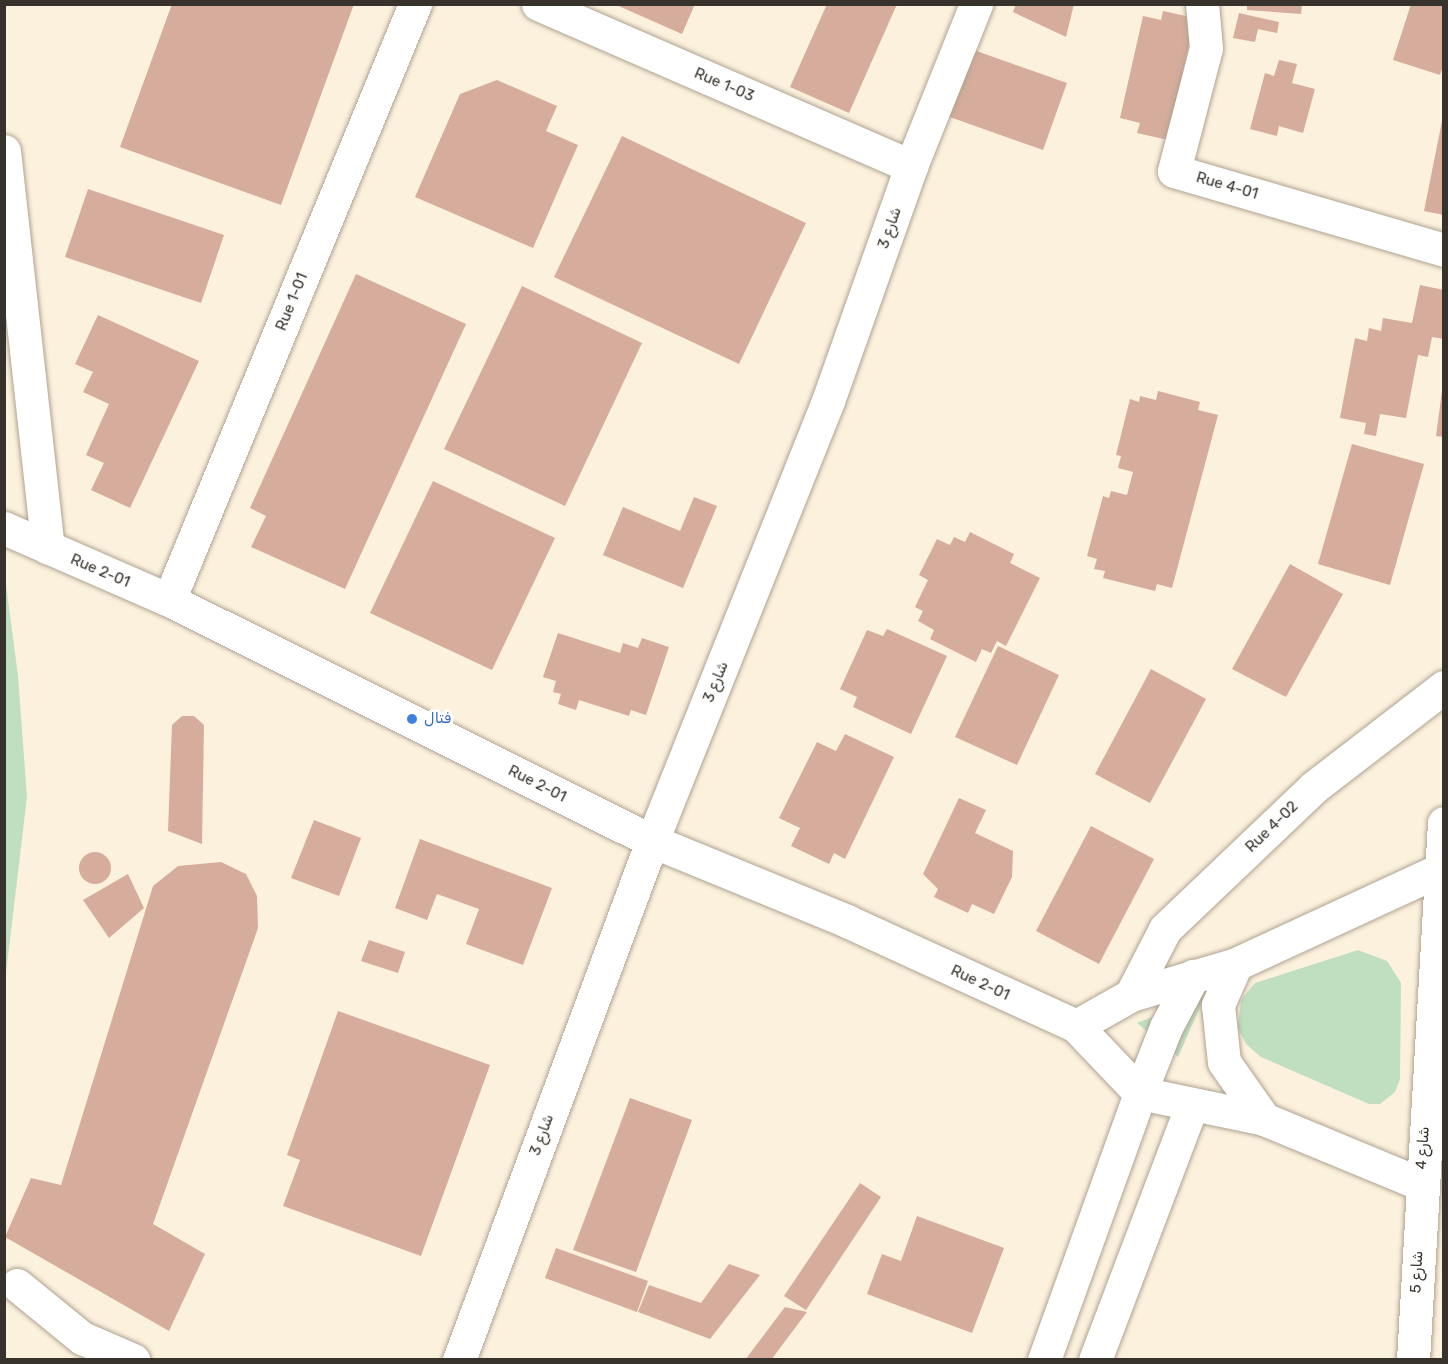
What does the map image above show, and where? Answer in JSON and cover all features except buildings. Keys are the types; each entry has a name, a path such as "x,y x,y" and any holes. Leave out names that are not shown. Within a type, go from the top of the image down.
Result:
{"street":[{"name":"Rue 1-01","path":"169,600 415,4"},
{"name":"Rue 1-03","path":"538,4 911,166"},
{"name":"شارع 3","path":"459,1359 652,841 828,401 911,166 976,4"},
{"name":"Rue 4-01","path":"1202,4 1206,48 1174,171 1443,250"},
{"path":"4,151 48,548"},
{"name":"Rue 2-01","path":"4,528 169,600 652,841 847,921 1076,1026"},
{"name":"Rue 4-02","path":"1131,995 1165,929 1314,787 1443,687"},
{"name":"شارع 4","path":"1140,1093 1264,1119 1421,1184 1443,823"},
{"path":"1140,1093 1076,1026 1131,995 1236,964 1442,868"},
{"path":"1236,964 1218,1005 1224,1062 1264,1119"},
{"path":"1044,1359 1140,1093 1166,1027 1192,976"},
{"path":"1095,1359 1192,1105"},
{"name":"شارع 5","path":"1413,1359 1421,1184"},
{"path":"17,1285 82,1338 133,1359"}],"green space":[{"path":"5,577 18,676 27,797 5,981"},
{"path":"1358,950 1387,961 1401,983 1400,1079 1395,1092 1380,1104 1369,1104 1261,1057 1246,1044 1238,1028 1241,1000 1255,983"},
{"path":"1205,996 1178,1057 1137,1023"}],"place":[{"name":"فتال","path":"412,719"}]}
